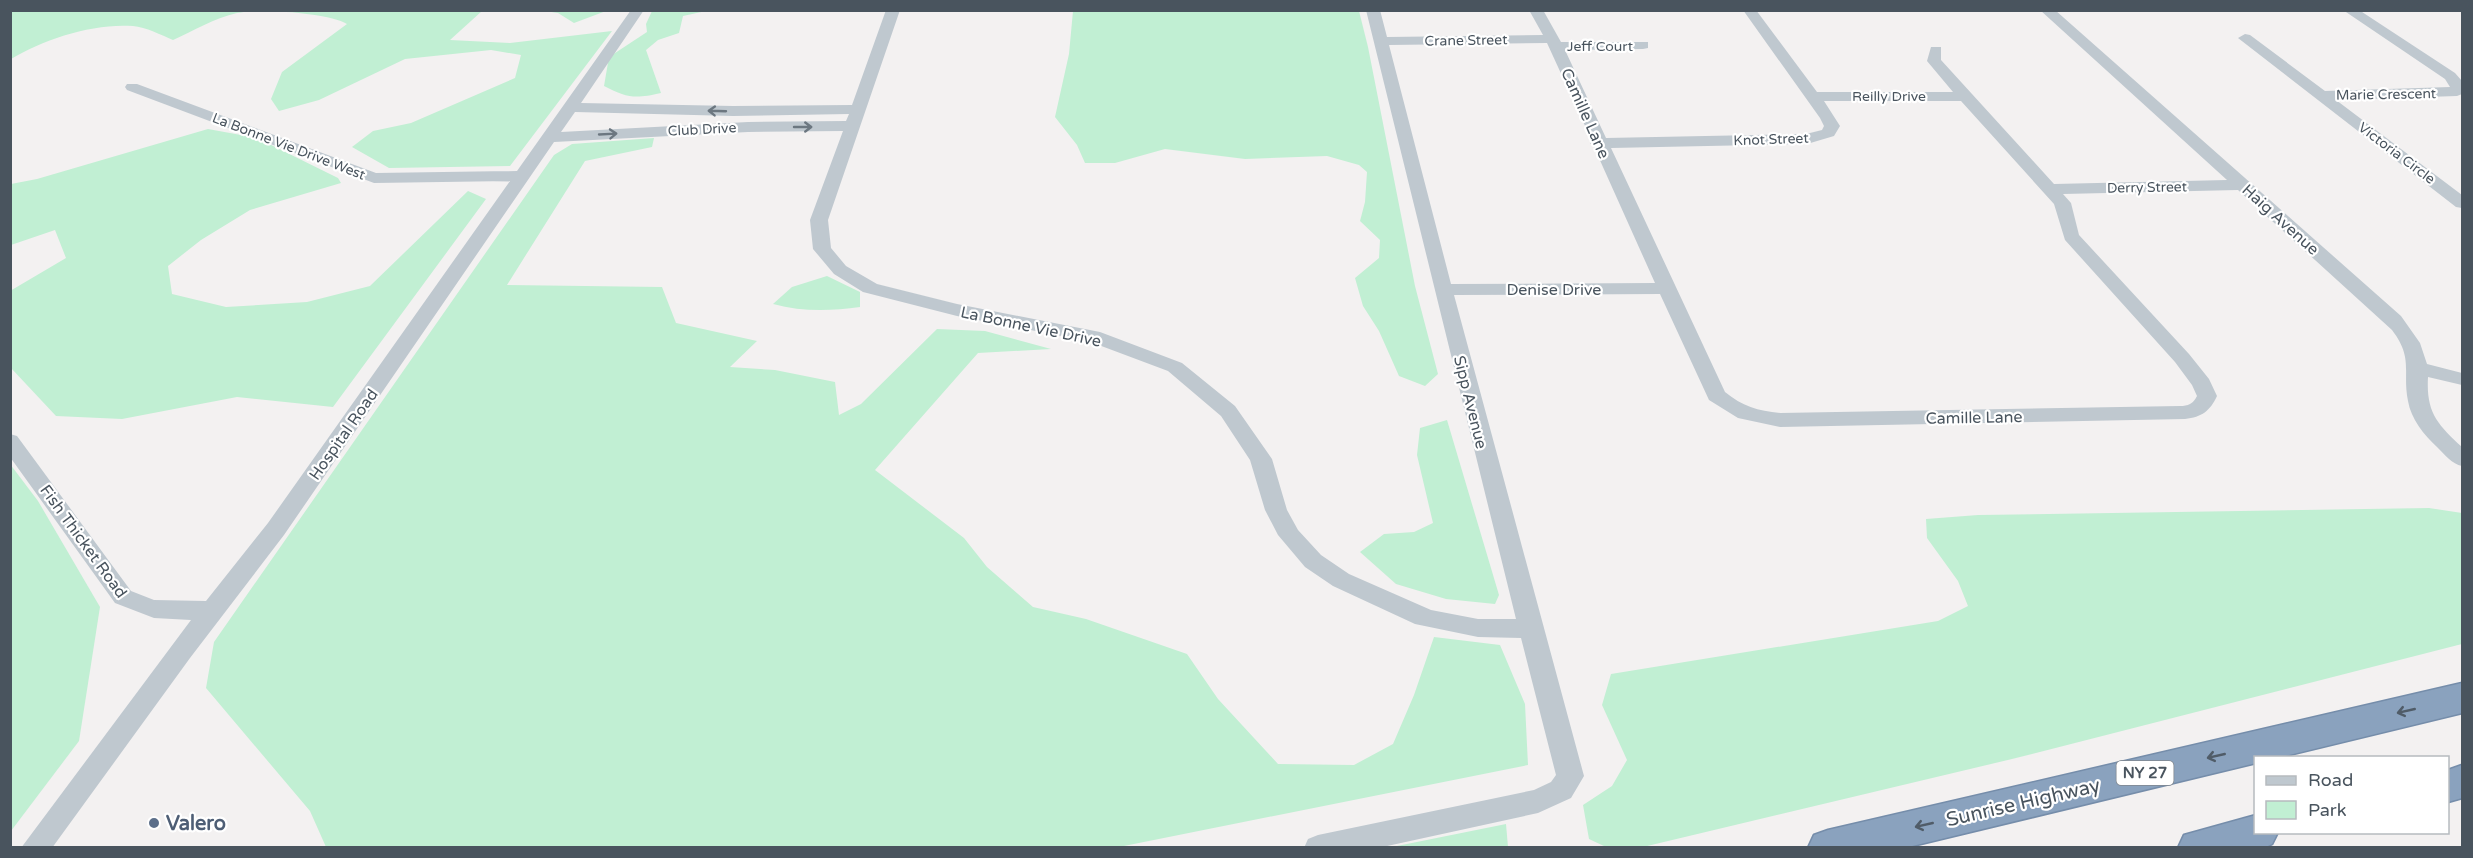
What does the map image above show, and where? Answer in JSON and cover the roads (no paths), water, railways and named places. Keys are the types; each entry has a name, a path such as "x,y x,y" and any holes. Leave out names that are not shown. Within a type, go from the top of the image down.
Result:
{"highway":[{"name":"Sunrise Highway","path":"1828,848 2463,698"},
{"path":"2198,848 2254,833"}],"street":[{"name":"Hospital Road","path":"35,848 212,610 282,522 638,10"},
{"name":"La Bonne Vie Drive","path":"893,10 819,220 822,249 840,270 870,288 957,310 1093,336 1175,367 1228,411 1261,459 1276,510 1289,535 1301,550 1326,571 1424,617 1478,628 1532,628"},
{"name":"Sipp Avenue","path":"1318,848 1538,801 1561,790 1570,776 1501,519 1373,10"},
{"name":"Camille Lane","path":"1536,10 1554,42 1598,143 1716,395 1732,409 1753,418 1780,420 2168,413 2194,412 2202,407 2207,396 2202,384 2182,358 2071,236 2062,203 1934,61 1936,50"},
{"name":"Knot Street","path":"1598,143 1818,138 1828,133 1832,126 1749,10"},
{"name":"Haig Avenue","path":"2046,10 2394,320 2410,339 2418,368 2418,402 2425,419 2440,439 2463,459"},
{"name":"Marie Crescent","path":"2322,96 2457,91 2457,84 2450,76 2349,10"},
{"name":"Victoria Circle","path":"2245,38 2463,203"},
{"name":"Crane Street","path":"1381,41 1554,42"},
{"name":"Jeff Court","path":"1554,42 1643,45"},
{"name":"La Bonne Vie Drive West","path":"132,87 374,178 523,176"},
{"name":"Reilly Drive","path":"1812,97 1965,96"},
{"path":"571,107 733,111 856,118"},
{"name":"Club Drive","path":"550,137 748,127 856,118"},
{"name":"Derry Street","path":"2051,189 2243,185"},
{"name":"Denise Drive","path":"1443,290 1665,288"},
{"path":"2418,368 2463,379"},
{"name":"Fish Thicket Road","path":"10,441 123,597 134,605 148,608 212,610"}],"place":[{"name":"Valero","path":"154,823"}]}
